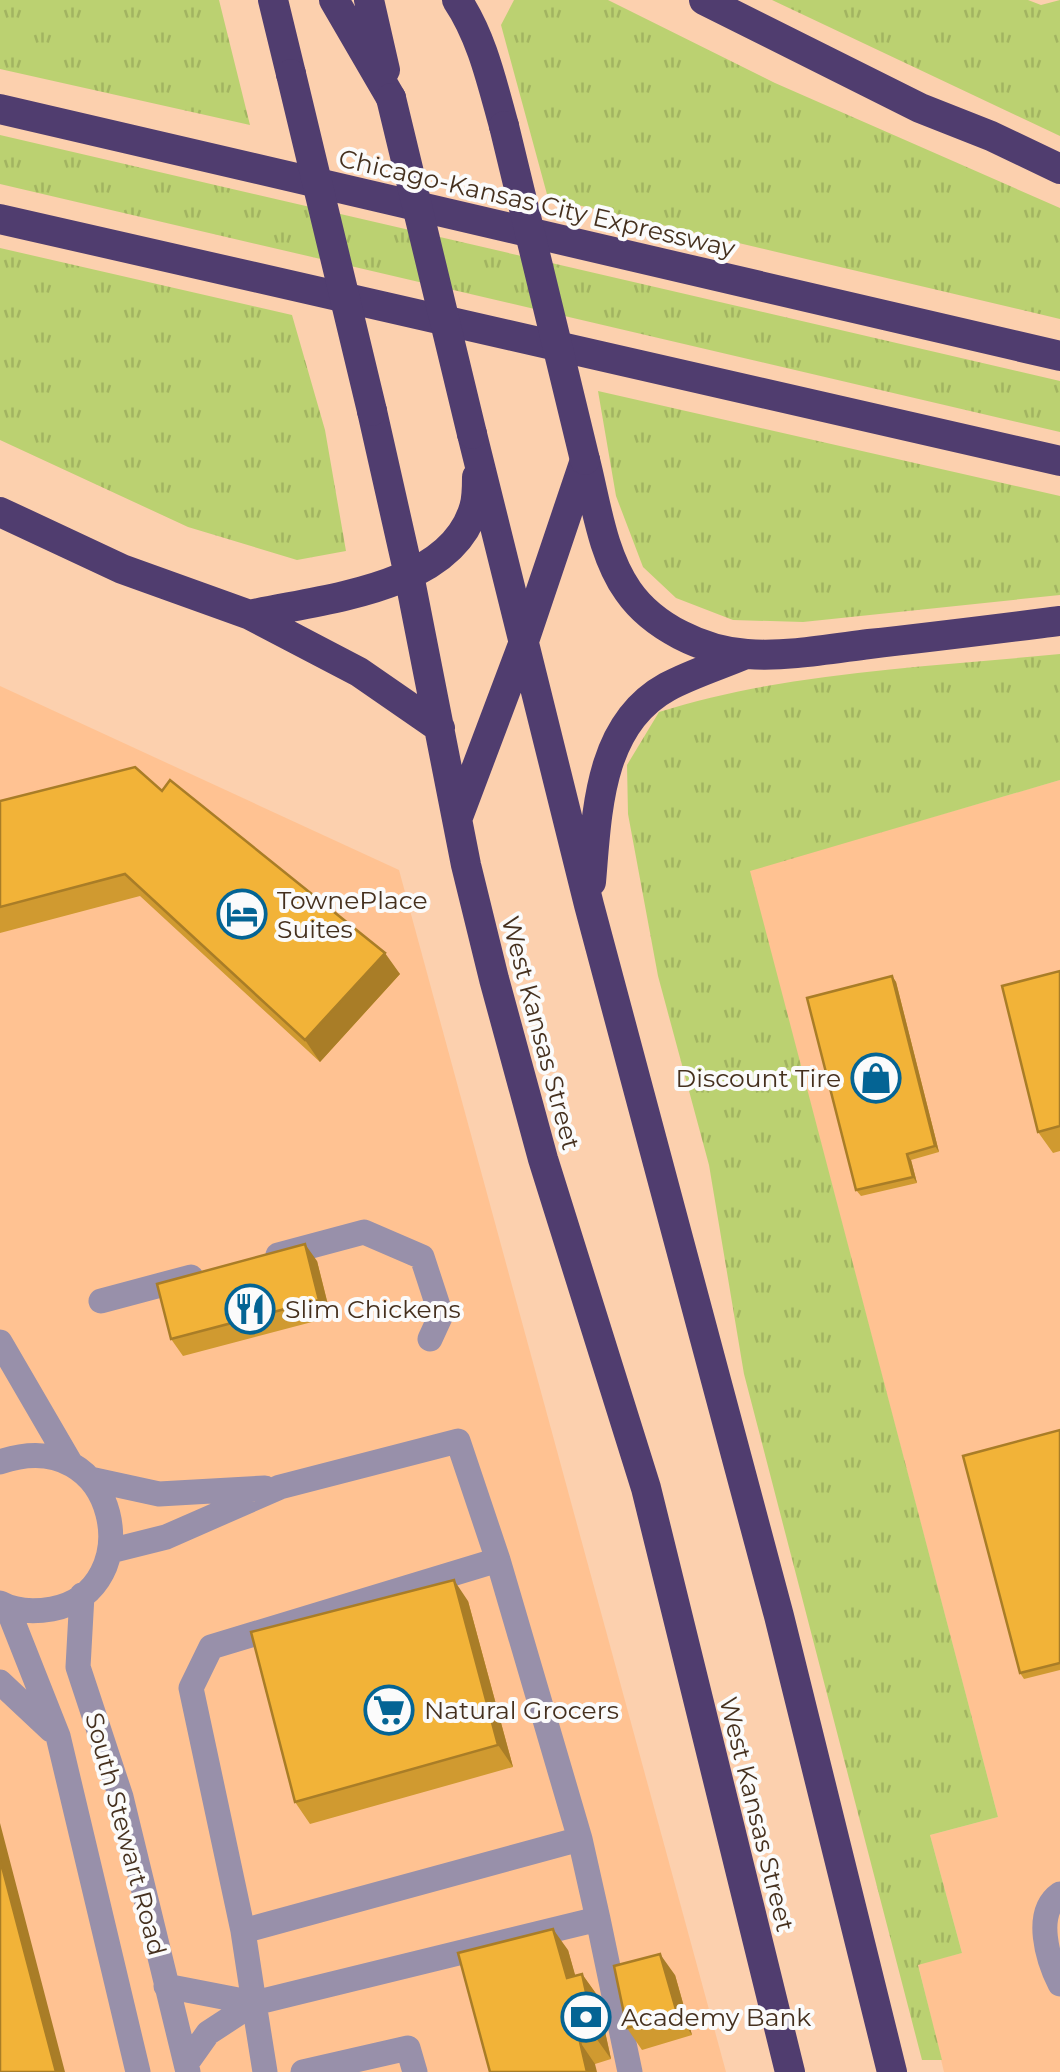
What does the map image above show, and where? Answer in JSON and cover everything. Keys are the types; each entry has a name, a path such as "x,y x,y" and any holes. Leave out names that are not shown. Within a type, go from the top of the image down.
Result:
{"highway":[{"name":"West Kansas Street","path":"273,0 409,575 494,980 543,1160 646,1488 790,2072"},
{"path":"334,0 391,98"},
{"path":"370,0 522,646 779,1616 892,2072"},
{"path":"704,0 920,108 991,136 1060,170"},
{"path":"467,5 504,126 610,558 629,592 660,622 701,644 746,654 836,648 1060,622"},
{"name":"Chicago-Kansas City Expressway","path":"0,109 1060,356"},
{"path":"0,219 1060,461"},
{"path":"250,614 358,592 409,575 444,555 463,534 475,507 475,448"},
{"path":"458,817 585,460"},
{"path":"0,512 122,568 250,614 358,672 440,728"},
{"path":"589,905 600,787 615,746 636,712 664,688 746,654"}],"street":[{"path":"251,1262 364,1232 408,1250 422,1257 441,1315 430,1339"},
{"path":"101,1301 214,1272"},
{"path":"0,1342 81,1471 105,1500 112,1524 110,1551 100,1575 82,1595 59,1608 33,1612 4,1605"},
{"path":"110,1551 166,1537 280,1487 458,1441 498,1560 580,1839 630,2072"},
{"path":"0,1462 21,1455 46,1455 81,1471 159,1494 280,1487"},
{"path":"266,2072 243,1931 191,1688 211,1647 498,1560"},
{"name":"South Stewart Road","path":"82,1595 78,1667 121,1797 187,2068"},
{"name":"South Stewart Road","path":"4,1605 58,1736 138,2072"},
{"path":"0,1682 58,1736"},
{"path":"243,1931 580,1839"},
{"path":"1060,1894 1054,1898 1044,1921 1051,1966 1060,1984"},
{"path":"187,2068 208,2033 254,2003 598,1919"},
{"path":"166,1986 254,2003"},
{"path":"303,2072 408,2048 414,2072"}],"shaded area":[{"path":"0,686 399,870 726,2072 0,2072"},
{"path":"1060,780 1060,2072 944,2072 918,1964 962,1953 930,1835 998,1817 749,870"}],"green space":[{"path":"0,0 219,0 250,125 0,69"},
{"path":"514,0 608,0 775,83 1060,208 1060,319 548,198 501,25"},
{"path":"772,0 1028,0 1041,5 1060,0 1060,136"},
{"path":"0,135 1060,381 1060,432 0,184"},
{"path":"0,248 292,315 325,430 346,551 297,560 188,527 0,440"},
{"path":"598,391 1060,496 1060,595 803,622 733,620 676,598 643,567 616,496"},
{"path":"1060,654 1060,780 750,871 998,1817 930,1835 962,1953 918,1965 942,2060 922,2060 744,1374 709,1165 658,976 628,814 627,765 659,712 707,699 806,679"}],"building":[{"name":"TownePlace Suites","path":"135,767 162,791 170,780 385,953 305,1040 125,874 0,907 0,801"},
{"path":"1060,971 1060,1126 1038,1132 1002,986"},
{"name":"Discount Tire","path":"892,976 935,1146 907,1154 913,1177 856,1190 807,998"},
{"name":"Slim Chickens","path":"305,1244 319,1300 171,1339 157,1284"},
{"path":"1060,1430 1060,1663 1020,1673 963,1456"},
{"name":"Natural Grocers","path":"454,1580 498,1745 295,1802 251,1632"},
{"path":"0,1859 56,2072 0,2072"},
{"name":"Academy Bank","path":"553,1929 567,1978 582,1974 596,2038 580,2042 587,2072 490,2072 458,1953"},
{"path":"660,1954 677,2013 627,2028 614,1966"}],"place":[{"name":"TownePlace Suites","path":"242,914"},
{"name":"Discount Tire","path":"876,1078"},
{"name":"Slim Chickens","path":"250,1309"},
{"name":"Natural Grocers","path":"389,1710"},
{"name":"Academy Bank","path":"586,2017"}]}
